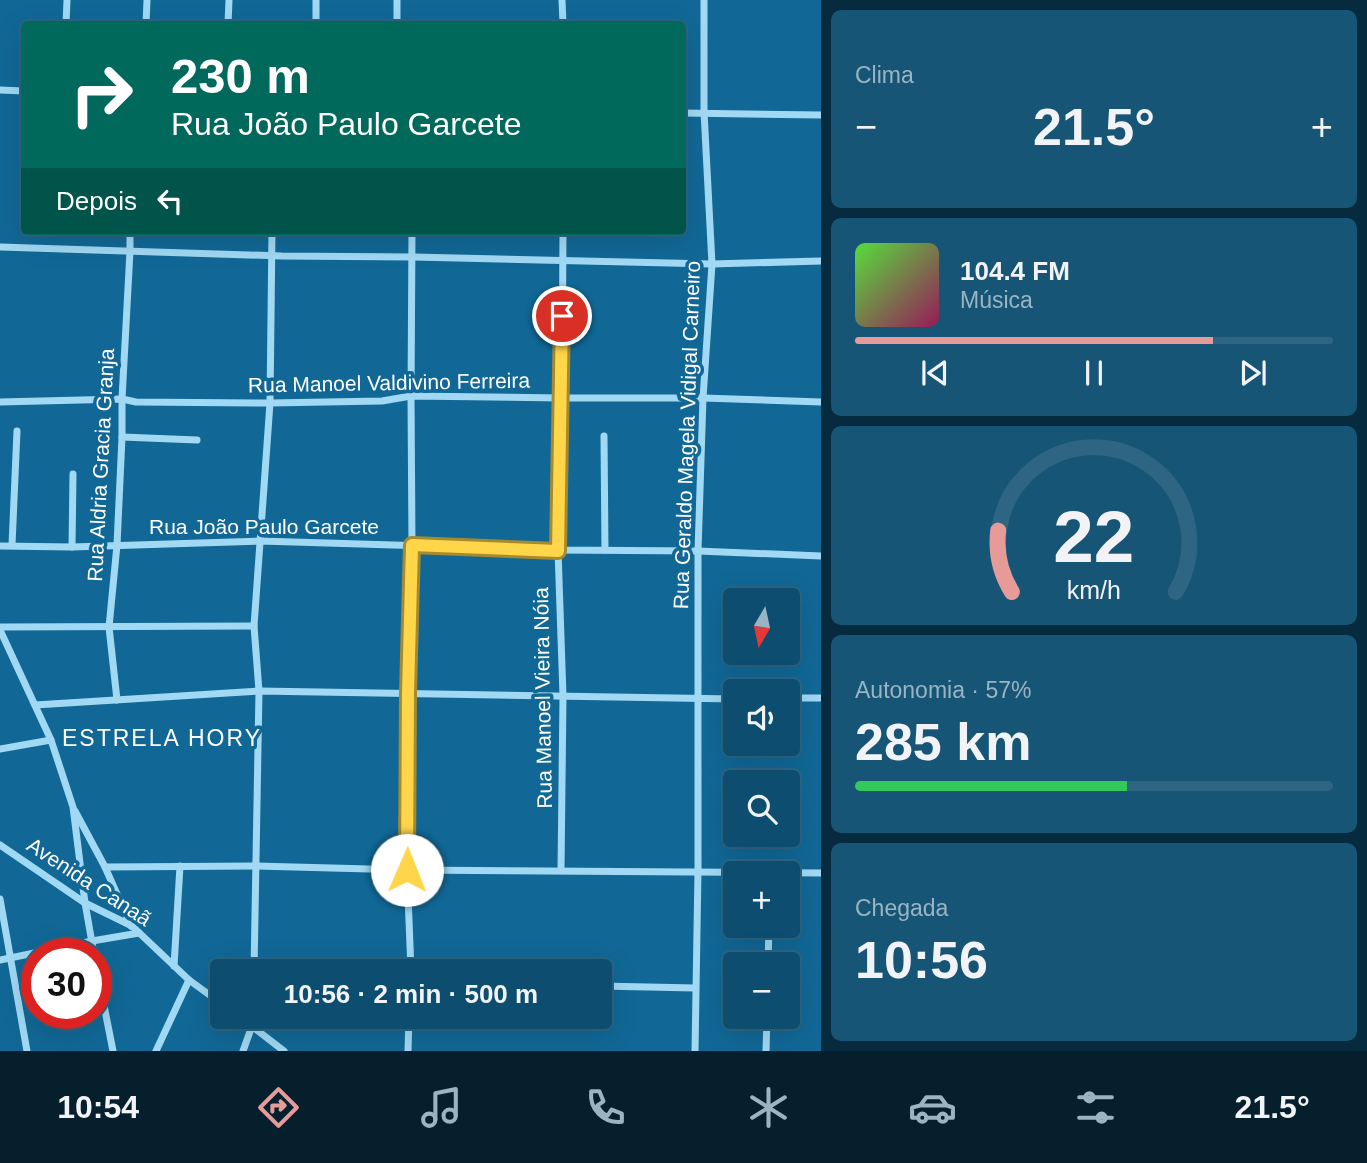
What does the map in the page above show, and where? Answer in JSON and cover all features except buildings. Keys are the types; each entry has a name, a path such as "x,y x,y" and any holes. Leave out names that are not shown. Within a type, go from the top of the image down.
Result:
{"street":[{"path":"66,21 67,0"},
{"path":"146,21 147,0"},
{"path":"228,21 229,0"},
{"path":"316,0 316,21"},
{"path":"397,0 397,21"},
{"path":"562,0 563,21"},
{"name":"Rua Geraldo Magela Vidigal Carneiro","path":"695,1051 698,551 703,398 712,264 704,112 704,0"},
{"path":"0,90 21,91"},
{"path":"686,113 821,115"},
{"name":"Rua Aldria Gracia Granja","path":"117,700 109,626 117,545 130,235"},
{"path":"254,959 259,691 254,626 270,403 272,235"},
{"path":"411,959 407,870 412,545 412,235"},
{"name":"Rua Manoel Vieira Nóia","path":"561,870 563,696 558,551 563,235"},
{"path":"0,247 272,256 712,264 821,261"},
{"name":"Rua Manoel Valdivino Ferreira","path":"0,402 122,399 136,402 270,403 383,401 411,396 703,398 821,402"},
{"path":"12,545 17,431"},
{"path":"604,436 605,550"},
{"path":"122,437 197,440"},
{"path":"72,547 73,474"},
{"name":"Rua João Paulo Garcete","path":"0,546 72,547 260,541 821,556"},
{"path":"132,926 73,807 51,740 0,629 254,626"},
{"path":"34,705 259,691 723,699"},
{"path":"800,698 821,698"},
{"path":"0,749 51,740"},
{"path":"73,807 91,938"},
{"name":"Avenida Canaã","path":"0,845 85,903 132,926 189,980 210,995"},
{"path":"174,966 180,866"},
{"path":"105,867 256,866 407,870 723,872"},
{"path":"800,873 821,873"},
{"path":"0,900 27,1051"},
{"path":"110,938 139,933"},
{"path":"0,960 21,956"},
{"path":"156,1051 189,980"},
{"path":"612,986 695,988"},
{"path":"109,1029 113,1051"},
{"path":"243,1051 251,1029"},
{"path":"256,1029 284,1051"},
{"path":"408,1051 409,1029"},
{"path":"766,1051 767,1029"}],"district":[{"name":"ESTRELA HORY","path":"162,738"}],"route":[{"path":"407,870 412,545 558,551 562,316"}]}
